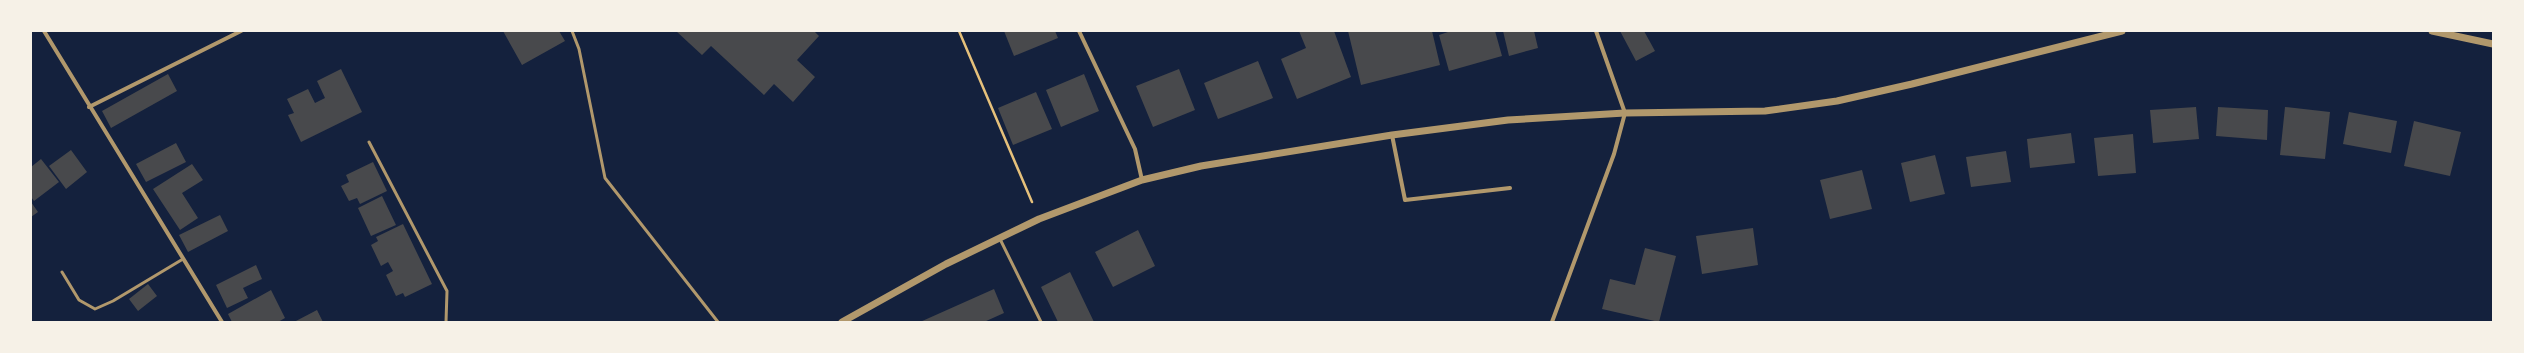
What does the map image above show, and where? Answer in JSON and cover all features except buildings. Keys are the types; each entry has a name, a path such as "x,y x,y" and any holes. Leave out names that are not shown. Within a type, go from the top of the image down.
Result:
{"street":[{"path":"44,31 89,107 222,322"},
{"path":"89,107 241,31"},
{"path":"1079,31 1135,149 1142,180"},
{"path":"1552,322 1614,154 1625,113 1596,31"},
{"path":"842,322 1039,218 1142,180 1260,155 1392,135 1508,120 1625,113 1765,111 1837,100 2122,31"},
{"path":"2432,31 2493,44"},
{"path":"1392,135 1405,200 1510,188"}],"lane":[{"path":"572,31 579,49 605,178 718,322"},
{"path":"369,142 447,291 446,322"},
{"path":"999,238 1041,322"},
{"path":"62,272 79,300 96,309 113,301 183,258"}],"path":[{"path":"959,31 1039,218"}]}
